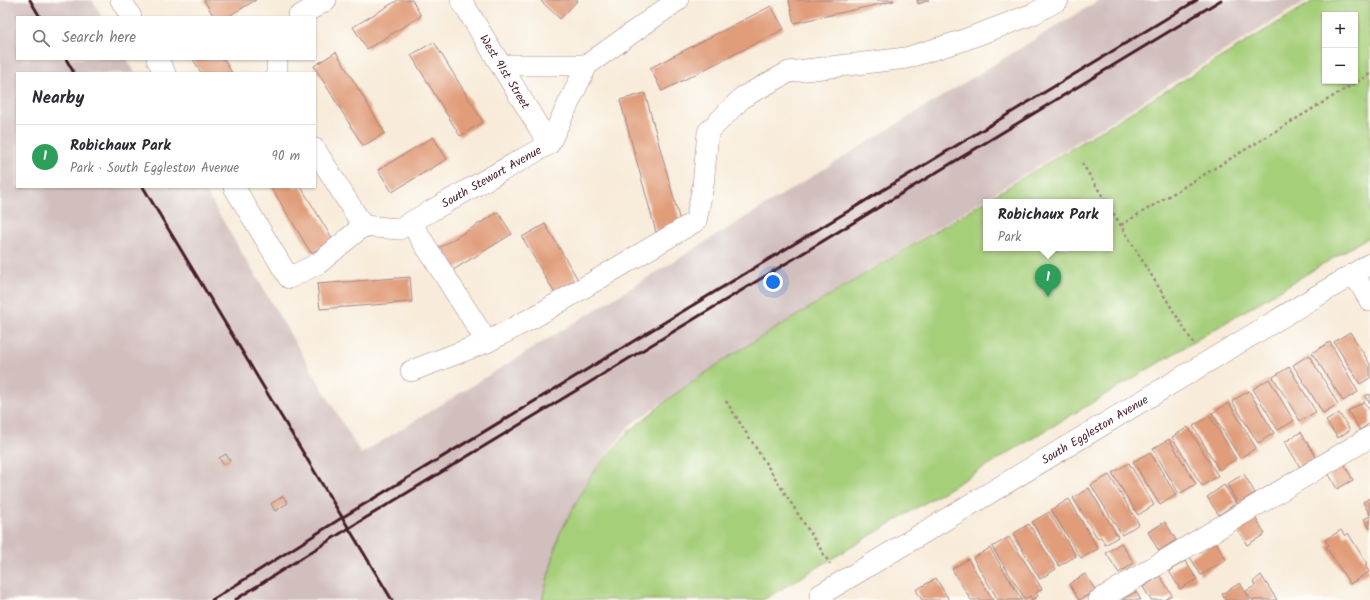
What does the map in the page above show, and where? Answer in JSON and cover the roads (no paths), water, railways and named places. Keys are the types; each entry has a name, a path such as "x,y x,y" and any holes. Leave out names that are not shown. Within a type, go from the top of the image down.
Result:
{"street":[{"path":"121,0 130,16"},
{"path":"300,16 326,0"},
{"name":"West 91st Street","path":"461,0 548,144"},
{"name":"South Stewart Avenue","path":"405,226 548,144 587,66 678,0"},
{"path":"411,371 486,342 536,316 696,221 703,186 708,132 743,97 789,72 906,58 961,41 1034,14 1058,0"},
{"path":"158,60 164,72"},
{"path":"277,60 277,72"},
{"path":"500,65 587,66"},
{"path":"316,151 363,226"},
{"path":"235,188 288,278 319,263 363,226 405,226 486,342"},
{"path":"1362,269 1370,301"},
{"name":"South Eggleston Avenue","path":"821,598 1362,269"},
{"path":"1098,600 1370,436"}],"railway":[{"path":"30,0 39,16"},
{"path":"212,600 343,517 1197,0"},
{"path":"235,600 349,528 1221,0"},
{"path":"67,60 73,72"},
{"path":"144,188 392,600"}],"place":[{"name":"Robichaux Park","path":"1048,297"}]}
